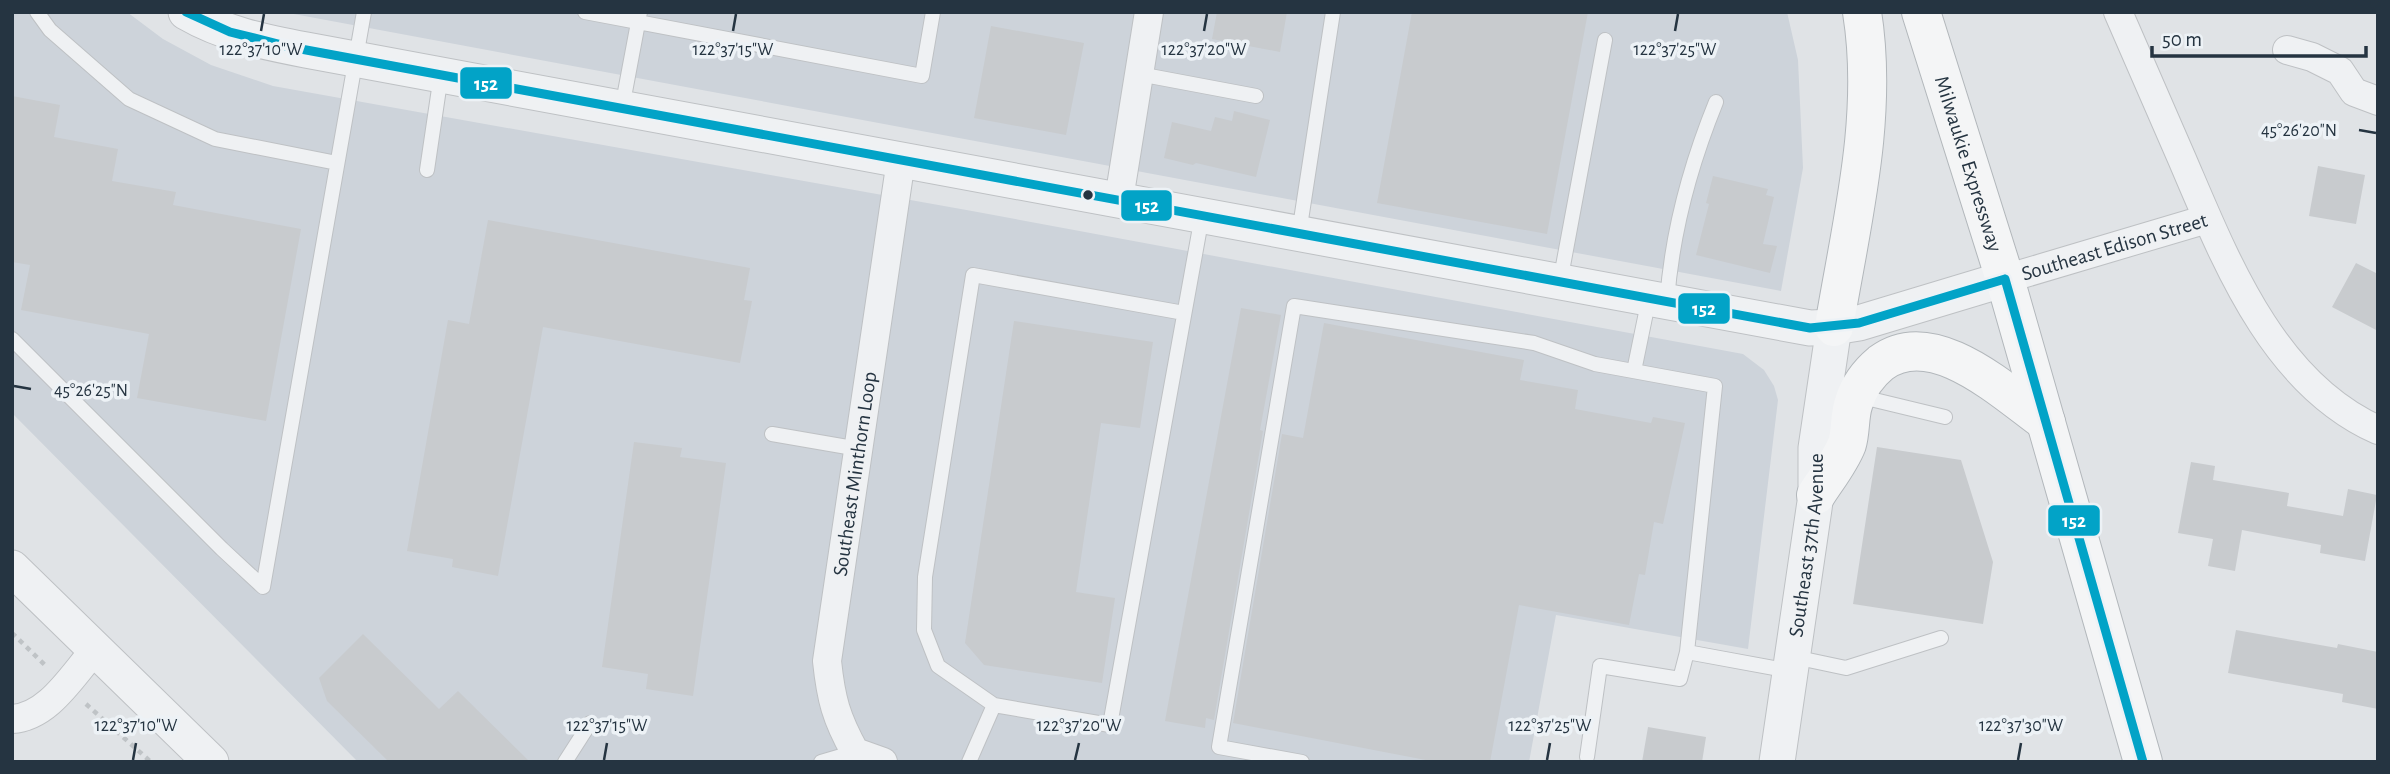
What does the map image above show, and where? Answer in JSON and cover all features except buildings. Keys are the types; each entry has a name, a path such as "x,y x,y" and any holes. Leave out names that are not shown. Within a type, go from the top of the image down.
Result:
{"highway":[{"path":"1834,327 1866,120 1867,64 1862,12"},
{"name":"Milwaukie Expressway","path":"1921,12 2006,279 2143,762"},
{"path":"1816,495 1847,444 1854,402 1865,379 1889,357 1909,351 1945,355 1965,365 2046,422"}],"street":[{"name":"Southeast Edison Street","path":"187,12 212,26 239,36 355,60 1810,328 1859,323 2207,219 2224,256 2254,308 2291,363 2328,401 2378,430"},
{"path":"1119,199 1149,12"},
{"path":"2118,12 2207,219"},
{"path":"2287,50 2312,57 2340,71 2354,92 2378,101"},
{"name":"Southeast Minthorn Loop","path":"858,757 840,724 830,695 827,661 901,160"},
{"name":"Southeast 37th Avenue","path":"1777,762 1816,495 1816,448 1834,327"},
{"path":"12,568 211,762"},
{"path":"12,719 33,713 50,702 95,650"},
{"path":"858,757 883,762"}],"lane":[{"path":"37,12 50,30 129,99 215,139 337,163"},
{"path":"12,339 212,539 264,587 364,12"},
{"path":"584,12 638,17 922,76 933,12"},
{"path":"1299,233 1333,12"},
{"path":"621,108 638,17"},
{"path":"1560,282 1605,40"},
{"path":"427,170 441,74"},
{"path":"1139,74 1256,96"},
{"path":"1634,371 1658,300 1703,134 1716,102"},
{"path":"1184,313 973,275 925,578 925,631 938,666 994,705 1110,725 1202,215"},
{"path":"1302,762 1219,747 1294,306 1534,343 1595,365 1715,386 1686,652 1680,679 1600,666 1587,757"},
{"path":"1857,396 1945,416"},
{"path":"772,434 859,449"},
{"path":"1686,652 1846,667 1941,638"},
{"path":"968,762 994,705"},
{"path":"565,762 590,723"},
{"path":"821,762 858,757"}],"shaded area":[{"path":"12,12 127,12 163,39 211,65 273,86 972,211 1743,354 1764,370 1774,386 1778,400 1748,649 1556,615 1529,762 358,762 12,413"},
{"path":"283,12 1787,12 1798,60 1803,168 1781,291"}],"transit line":[{"name":"152","path":"186,12 230,32 290,47 1810,328 1859,323 2005,279"},
{"name":"152","path":"2005,279 2143,762"}]}
